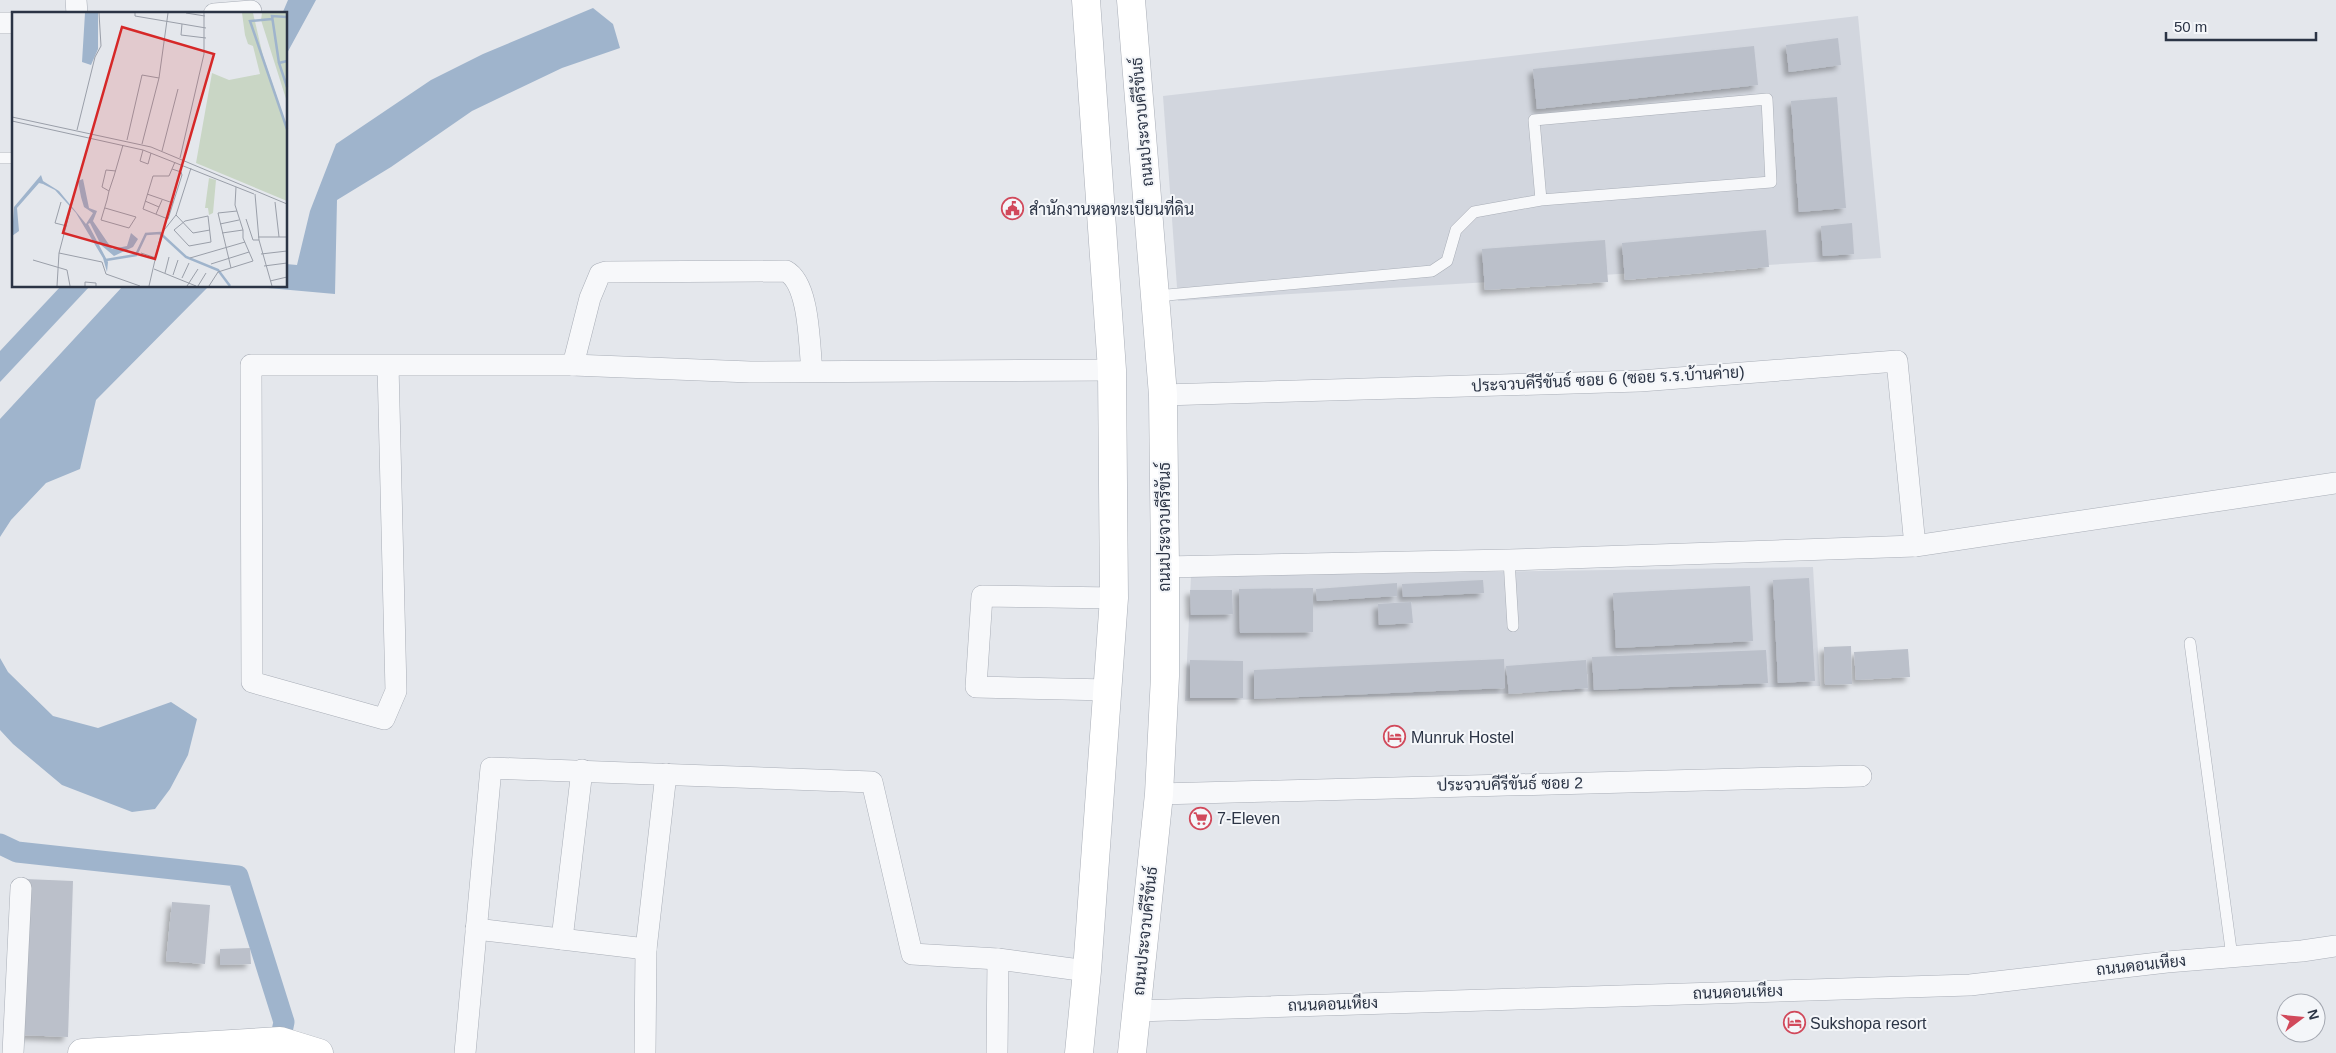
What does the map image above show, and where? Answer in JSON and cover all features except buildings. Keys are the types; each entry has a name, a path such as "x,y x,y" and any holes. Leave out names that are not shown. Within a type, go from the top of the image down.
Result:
{"main road":[{"path":"1079,1053 1109,690 1114,598 1112,370 1086,0"},
{"name":"ถนนประจวบคีรีขันธ์","path":"1131,0 1164,394 1165,567 1165,676 1159,794 1132,1053"},
{"path":"82,1053 280,1041 319,1053"}],"street":[{"path":"239,12 251,11"},
{"path":"573,365 590,298 600,274 606,272 786,271 792,274 798,282 803,298 812,372"},
{"name":"ประจวบคีรีขันธ์ ซอย 6 (ซอย ร.ร.บ้านค่าย)","path":"1164,394 1640,381 1897,361 1915,546"},
{"path":"388,365 396,691 384,719 252,682 251,365 388,365 573,365 750,372 1112,370"},
{"path":"1165,567 1510,560 1915,546 2336,483"},
{"path":"1109,690 976,687 982,596 1114,598"},
{"path":"465,1053 491,768 872,782 912,954 998,959 1087,971"},
{"path":"562,939 582,770"},
{"path":"646,1053 646,949 666,774"},
{"name":"ประจวบคีรีขันธ์ ซอย 2","path":"1159,794 1861,776"},
{"path":"13,1053 21,888"},
{"path":"476,929 646,949"},
{"name":"ถนนดอนเหียง","path":"1137,1011 1970,985 2167,962 2302,951 2336,946"},
{"path":"997,1053 998,959"}],"lane":[{"path":"1156,296 1432,271 1447,261 1456,230 1474,212 1541,200 1771,182 1767,99 1534,120 1541,200"},
{"path":"1510,560 1513,626"},
{"path":"2190,643 2232,957"}],"shaded area":[{"path":"1858,16 1881,258 1178,301 1163,96"},
{"path":"1813,567 1820,686 1185,701 1191,576"}],"water":[{"path":"288,0 316,0 288,51 288,12 283,12"},
{"path":"593,8 613,24 620,48 562,68 472,111 391,167 337,200 335,294 269,288 288,288 288,264 297,265 310,211 336,144 431,80 483,54"},
{"path":"59,288 88,288 0,382 0,351"},
{"path":"121,288 207,288 96,400 80,469 46,483 11,520 0,537 0,419"},
{"path":"0,658 8,672 53,716 98,728 171,702 197,719 188,755 170,789 155,809 132,812 62,785 13,744 0,730"}],"waterway":[{"path":"0,844 17,852 238,876 284,1022 280,1041 274,1053"}],"place":[{"name":"สำนักงานหอทะเบียนที่ดิน","path":"1013,209"},
{"name":"Munruk Hostel","path":"1395,737"},
{"name":"7-Eleven","path":"1201,818"},
{"name":"Sukshopa resort","path":"1794,1023"}]}
